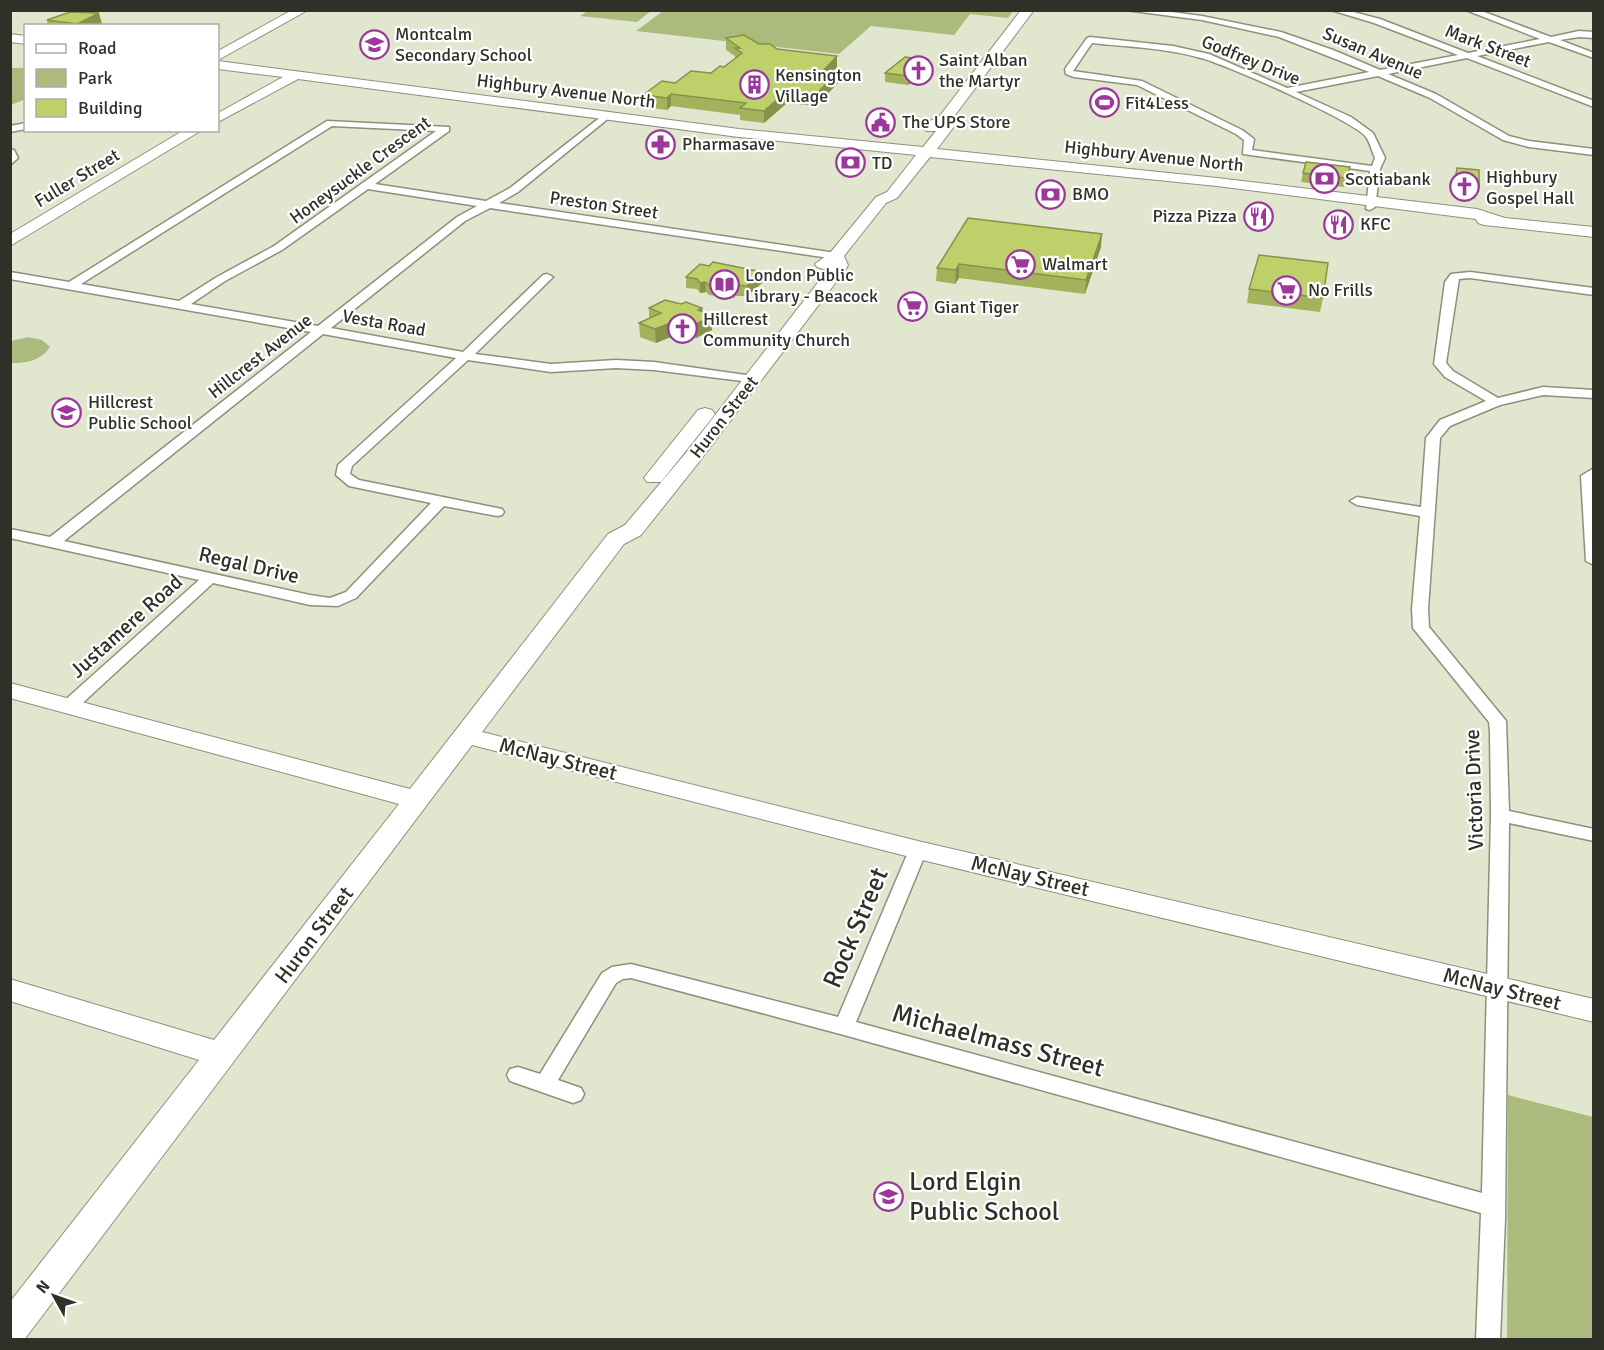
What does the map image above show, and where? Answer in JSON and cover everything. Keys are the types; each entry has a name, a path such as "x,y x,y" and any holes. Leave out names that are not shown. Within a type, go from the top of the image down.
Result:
{"main road":[{"path":"219,55 302,10"},
{"name":"Huron Street","path":"10,1330 616,539 633,530 743,378 840,265 836,256 881,200 892,195 918,153 949,124 944,120 1028,10"},
{"name":"Highbury Avenue North","path":"219,65 819,144 1207,181 1479,220 1499,220 1593,232"},
{"path":"219,117 295,76"},
{"name":"Fuller Street","path":"10,241 192,132"},
{"path":"10,690 417,800"},
{"name":"McNay Street","path":"467,736 918,850 1593,1011"},
{"path":"10,990 223,1054"}],"street":[{"name":"Susan Avenue","path":"1129,10 1202,18 1253,28 1310,44 1433,96 1506,138 1529,144 1593,152"},
{"name":"Mark Street","path":"1335,10 1377,21 1593,104"},
{"path":"1470,10 1593,56"},
{"path":"1286,91 1579,34 1593,35"},
{"name":"Godfrey Drive","path":"1371,204 1376,169 1380,158 1370,135 1348,119 1286,91 1206,56 1173,49 1103,40 1090,40 1069,69 1069,72 1074,74 1139,83 1239,132 1249,139 1247,152 1376,169"},
{"name":"Hillcrest Avenue","path":"52,543 461,219 514,190 607,115"},
{"name":"Honeysuckle Crescent","path":"70,286 330,123 446,129 278,248 221,279 181,305"},
{"path":"10,152 13,158 10,162"},
{"name":"Preston Street","path":"366,186 836,256"},
{"name":"Vesta Road","path":"10,275 531,366 654,366 743,378"},
{"path":"1496,402 1449,374 1440,364 1451,282 1455,276 1470,275 1593,292"},
{"path":"497,512 354,483 344,475 345,465 465,356 547,277"},
{"name":"Victoria Drive","path":"1488,1340 1497,988 1499,732 1497,721 1421,628 1420,609 1433,438 1445,423 1496,402 1543,391 1593,394"},
{"path":"1593,472 1588,476 1593,561"},
{"name":"Regal Drive","path":"10,533 332,603 351,594 441,501"},
{"path":"1357,501 1428,513"},
{"name":"Justamere Road","path":"70,705 210,578"},
{"path":"1500,815 1593,835"},
{"name":"Rock Street","path":"844,1027 918,850"},
{"name":"Michaelmass Street","path":"545,1084 609,978 619,972 631,971 844,1027 1493,1206"},
{"path":"519,1075 573,1094"}],"green space":[{"path":"588,11 651,11 637,22 580,16"},
{"path":"663,11 1013,11 1008,18 970,14 954,35 871,26 839,54 636,31"},
{"path":"11,68 24,68 24,100 11,105"},
{"path":"28,337 42,340 50,347 33,360 11,363 11,341"},
{"path":"1508,1095 1593,1117 1593,1339 1507,1339"}],"building":[{"path":"70,12 99,13 77,24 47,20"},
{"path":"744,35 759,44 770,44 777,49 837,56 824,70 838,72 816,94 787,91 764,111 740,108 746,103 671,94 667,98 643,95 662,81 675,83 691,71 711,73 720,66 724,67 742,53 735,48 740,48 726,38"},
{"path":"905,57 928,60 908,76 885,73"},
{"path":"1306,162 1350,167 1346,178 1303,173"},
{"path":"1457,168 1479,170 1479,186 1455,183"},
{"name":"Walmart","path":"968,218 1102,234 1086,280 959,264 956,270 937,268"},
{"path":"1259,255 1328,263 1323,298 1249,289"},
{"path":"713,262 762,272 747,286 735,285 734,288 700,283 697,279 686,277 700,264 709,266"},
{"path":"665,300 681,304 686,302 702,308 698,310 712,316 696,324 678,320 655,329 639,323 661,313 649,308"}],"place":[{"name":"Montcalm Secondary School","path":"374,44"},
{"name":"Saint Alban the Martyr","path":"918,70"},
{"name":"Kensington Village","path":"754,85"},
{"name":"Fit4Less","path":"1104,103"},
{"name":"The UPS Store","path":"881,122"},
{"name":"Pharmasave","path":"661,144"},
{"name":"TD","path":"851,163"},
{"name":"Scotiabank","path":"1324,179"},
{"name":"Highbury Gospel Hall","path":"1465,187"},
{"name":"BMO","path":"1051,194"},
{"name":"Pizza Pizza","path":"1258,216"},
{"name":"KFC","path":"1339,224"},
{"name":"Walmart","path":"1021,264"},
{"name":"London Public Library - Beacock","path":"724,285"},
{"name":"No Frills","path":"1287,290"},
{"name":"Giant Tiger","path":"913,307"},
{"name":"Hillcrest Community Church","path":"682,329"},
{"name":"Hillcrest Public School","path":"67,412"},
{"name":"Lord Elgin Public School","path":"888,1197"}]}
